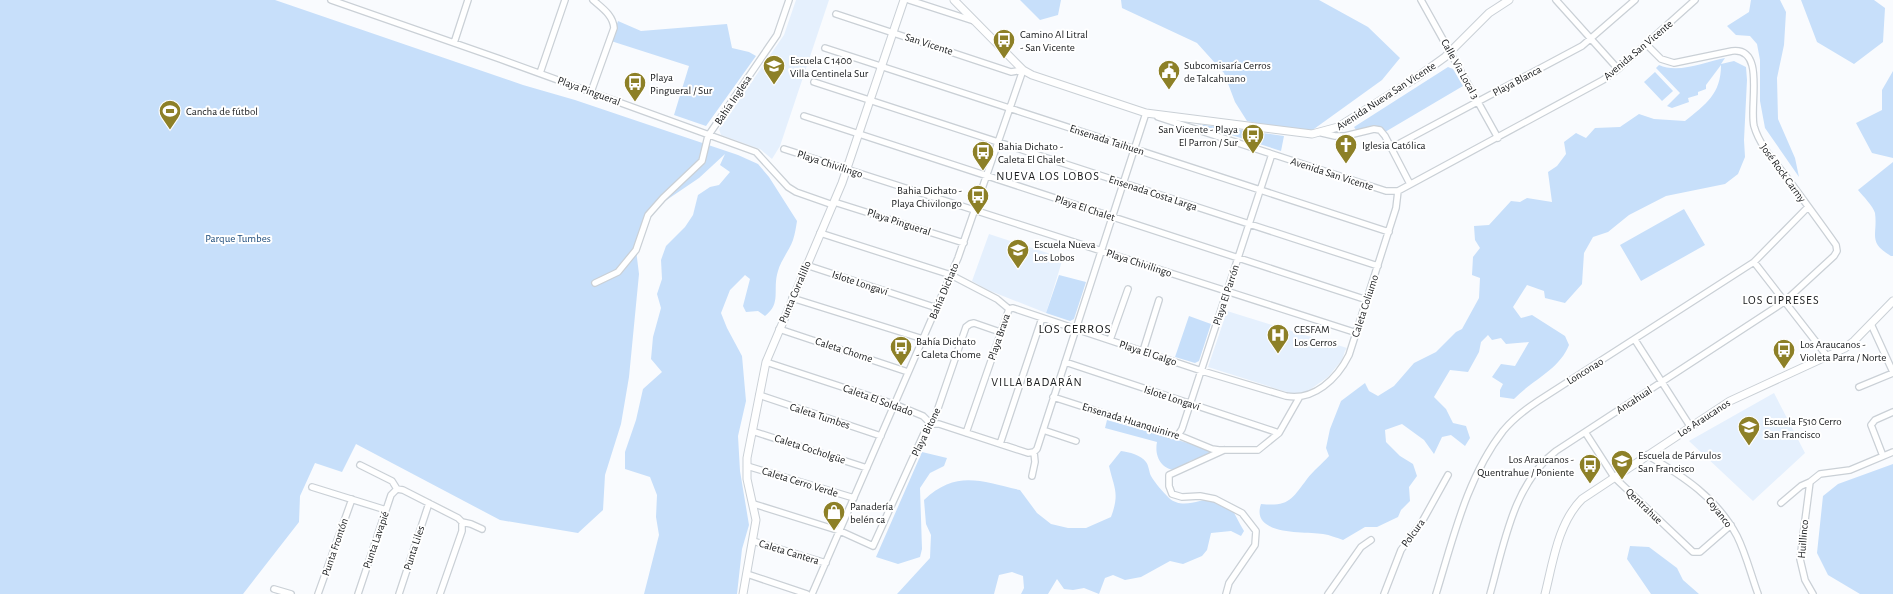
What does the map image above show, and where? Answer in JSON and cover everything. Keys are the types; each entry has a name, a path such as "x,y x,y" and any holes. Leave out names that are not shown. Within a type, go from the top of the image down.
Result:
{"street":[{"name":"Playa Pingueral","path":"331,0 540,73 708,136 756,152 788,187 796,192 964,243"},
{"path":"348,7 350,0"},
{"path":"454,43 468,0"},
{"path":"540,73 565,0"},
{"path":"591,92 614,28 613,20 593,0"},
{"name":"Bahía Inglesa","path":"708,136 777,35 789,0"},
{"name":"Punta Corralillo","path":"743,594 756,520 754,504 748,486 747,466 752,431 766,362 806,265 834,204 904,0"},
{"path":"909,0 978,23"},
{"name":"Avenida San Vicente","path":"954,0 1023,70 1032,75 1386,191 1398,191 1603,80 1618,69 1695,0"},
{"name":"Calle Via Local 3","path":"1421,0 1451,51 1498,138"},
{"name":"Avenida Nueva San Vicente","path":"1146,113 1306,134 1322,133 1338,128 1434,66 1481,20 1509,0"},
{"path":"1556,0 1618,69"},
{"name":"Playa Blanca","path":"1391,148 1591,40 1635,0"},
{"name":"San Vicente","path":"836,14 1011,72 1023,70"},
{"name":"José Rock Carmy","path":"1646,44 1661,59 1674,63 1732,51 1740,51 1747,55 1753,66 1752,114 1756,131 1762,143 1836,245 1837,251"},
{"name":"Ensenada Taihuen","path":"825,48 1389,232"},
{"name":"Bahía Dichato","path":"812,594 964,243 1023,70"},
{"name":"Ensenada Costa Larga","path":"814,82 1378,266"},
{"path":"1032,476 1035,462 1034,452 1043,430 1146,113"},
{"name":"Playa El Chalet","path":"804,116 1367,300"},
{"path":"1322,133 1340,136 1377,130 1383,134 1410,184"},
{"path":"595,283 618,272 636,250 648,215 663,198 702,161 708,136"},
{"name":"Playa Chivilingo","path":"784,149 1357,333"},
{"name":"Playa El Parrón","path":"1178,435 1182,430 1191,404 1272,154"},
{"name":"Caleta Coliumo","path":"1299,398 1319,390 1337,373 1349,355 1389,232 1397,204 1398,191"},
{"name":"Lonconao","path":"1436,594 1469,492 1488,454 1504,430 1518,416 1538,401 1754,262 1808,207"},
{"name":"Playa El Galgo","path":"820,233 951,275 997,299 1009,309 1013,308 1202,371 1286,396 1299,398"},
{"name":"Ancahual","path":"1490,594 1513,513 1527,484 1538,467 1549,455 1784,302 1834,256 1837,251"},
{"path":"1754,262 1828,356"},
{"name":"Islote Longaví","path":"806,265 937,308"},
{"path":"1110,340 1128,289"},
{"path":"792,298 924,338"},
{"path":"1143,351 1160,300"},
{"name":"Los Araucanos","path":"1545,594 1560,536 1572,511 1588,494 1690,426 1740,395 1828,356 1850,344 1893,301"},
{"name":"Playa Brava","path":"966,433 1009,309"},
{"path":"1000,444 1042,318"},
{"name":"Playa Bitone","path":"840,531 873,546 926,429 931,424 968,325 974,323 1000,332"},
{"path":"1859,387 1893,372 1871,324"},
{"name":"Caleta Chome","path":"779,329 908,372"},
{"path":"1635,340 1690,426"},
{"name":"Caleta El Soldado","path":"766,362 894,404 923,416 931,424 939,424 1030,453 1034,452"},
{"name":"Islote Longaví","path":"1065,362 1279,433"},
{"name":"Caleta Tumbes","path":"759,395 881,436"},
{"name":"Ensenada Huanquinirre","path":"1053,397 1171,435 1178,435 1212,449 1226,450"},
{"path":"1226,594 1229,583 1255,545 1256,532 1242,513 1214,499 1200,496 1182,497 1172,494 1169,486 1169,475 1226,450 1258,450 1279,433 1299,398"},
{"path":"1883,456 1871,425 1875,420 1893,412"},
{"path":"1043,430 1076,441"},
{"name":"Caleta Cocholgüe","path":"752,431 867,468"},
{"name":"Qentrahue","path":"1585,432 1614,477 1691,551 1697,553 1731,525"},
{"path":"1782,503 1801,486 1810,482 1820,474 1850,470 1893,452"},
{"name":"Coyanco","path":"1647,455 1699,489 1717,506 1731,525 1742,547 1758,594"},
{"path":"360,465 392,481 398,489 429,503 458,518 462,522 472,524 482,529"},
{"name":"Caleta Cerro Verde","path":"747,466 854,498"},
{"name":"Polcura","path":"1385,594 1401,550 1423,520 1448,475"},
{"name":"Huillinco","path":"1810,482 1800,559 1805,580 1813,594"},
{"path":"312,487 386,510"},
{"name":"Punta Lavapié","path":"358,594 392,493 398,489"},
{"name":"Punta Frontón","path":"318,594 352,499"},
{"name":"Punta Liles","path":"399,594 429,503"},
{"path":"754,504 840,531"},
{"path":"440,594 462,531 462,522"},
{"path":"1328,594 1361,547 1371,540"},
{"name":"Caleta Cantera","path":"752,541 826,564"},
{"path":"747,574 807,594"},
{"path":"274,588 291,594"}],"shaded area":[{"name":"Escuela C 1400 Villa Centinela Sur","path":"796,0 829,0 780,146 772,159 760,149 721,135 719,129 784,35"},
{"name":"Escuela Nueva Los Lobos","path":"989,234 1063,258 1046,313 988,290 972,281"},
{"name":"CESFAM Los Cerros","path":"1227,311 1347,348 1342,360 1328,377 1305,393 1293,394 1208,367"},
{"name":"Escuela F510 Cerro San Francisco","path":"1774,393 1805,453 1753,501 1689,441"}],"green space":[{"name":"Parque Tumbes","path":"0,0 275,0 523,85 575,100 738,155 758,164 769,177 797,221 793,240 778,271 776,278 775,301 770,311 765,316 758,311 746,312 743,306 750,279 745,275 730,290 721,313 742,356 746,401 738,436 740,471 749,525 742,549 737,594 644,594 659,535 656,517 657,495 650,477 625,469 625,452 636,420 643,389 662,372 651,359 653,337 661,308 657,294 662,279 661,260 666,246 685,227 693,215 698,195 710,187 719,185 730,172 720,165 725,154 699,178 646,214 636,250 639,274 629,377 621,424 605,475 603,510 578,533 500,520 356,444 342,472 315,463 300,496 299,522 243,594 0,594"},
{"path":"1020,0 1061,0 1058,15 1040,20"},
{"path":"1121,0 1319,0 1368,27 1400,58 1382,80 1307,134 1247,121 1235,102 1224,73 1197,43 1122,8"},
{"path":"1751,0 1780,0 1786,12 1784,45 1777,78 1778,119 1795,158 1799,177 1765,128 1760,101 1760,60 1757,44 1750,36 1736,35 1727,26 1749,12"},
{"path":"1801,0 1874,0 1885,8 1883,42 1854,64 1817,42"},
{"path":"618,21 641,31 727,24 732,48 749,52 756,56 706,126 674,115 689,66 611,41"},
{"path":"1725,58 1721,64 1734,61 1746,67 1745,157 1738,174 1725,184 1666,196 1629,215 1608,232 1593,237 1584,253 1582,284 1565,303 1545,298 1544,291 1527,285 1513,307 1521,318 1532,315 1565,336 1569,345 1565,354 1559,361 1514,399 1500,397 1500,390 1503,384 1492,377 1501,364 1515,366 1529,342 1506,344 1501,338 1492,340 1488,335 1481,342 1479,352 1468,372 1450,370 1434,397 1446,409 1453,423 1466,426 1470,438 1465,446 1451,435 1442,437 1434,454 1424,440 1402,424 1385,430 1386,442 1400,456 1413,464 1417,476 1409,487 1410,501 1401,510 1398,517 1377,527 1365,527 1343,540 1323,534 1281,530 1271,527 1263,522 1260,514 1261,504 1278,504 1289,500 1329,456 1326,448 1330,429 1341,401 1365,383 1369,391 1378,396 1394,386 1414,363 1436,352 1456,332 1462,329 1479,298 1480,278 1472,275 1473,257 1480,248 1475,240 1474,226 1489,225 1511,201 1520,202 1527,198 1552,202 1548,172 1557,166 1566,154 1564,142 1576,133 1586,138 1595,128 1620,127 1639,114 1654,119 1685,121 1711,98 1718,84 1721,65 1706,85 1706,89 1698,92 1698,95 1688,98 1689,102 1672,108 1667,106 1680,93 1656,68 1659,65 1683,68"},
{"path":"1448,67 1453,69 1463,86 1385,132 1378,127 1368,127 1356,130 1354,127"},
{"path":"1893,71 1893,158 1872,153 1856,123 1882,110 1882,90"},
{"path":"1655,72 1673,91 1662,101 1644,82"},
{"path":"1197,124 1284,136 1281,151"},
{"path":"1893,162 1893,256 1891,256 1876,242 1876,221 1874,210 1858,190"},
{"path":"1684,209 1705,245 1641,281 1620,245"},
{"path":"1059,275 1086,282 1074,319 1070,321 1046,313"},
{"path":"1189,316 1211,324 1199,361 1195,363 1175,357"},
{"path":"1107,420 1209,449 1210,454 1190,461 1177,470 1167,468 1160,462 1158,457 1156,448 1157,442 1105,428"},
{"path":"1121,451 1141,457 1147,464 1151,476 1155,482 1169,498 1176,502 1184,504 1207,499 1220,499 1226,503 1234,513 1244,531 1241,536 1231,531 1211,533 1207,550 1202,556 1183,564 1170,561 1141,577 1125,580 1113,575 1105,578 1099,594 1084,588 1073,590 1064,589 1057,579 1048,594 1021,594 1024,588 1023,576 1012,572 999,575 994,594 897,594 930,558 931,535 926,524 924,500 936,490 948,484 970,480 982,481 1020,490 1037,513 1051,524 1068,528 1086,528 1111,517 1116,496 1109,466"},
{"path":"922,452 947,458 944,466 930,473 920,488 922,549 920,557 898,564 876,557"},
{"path":"1893,464 1893,594 1860,594 1828,575 1817,553 1823,496 1838,484"},
{"path":"1630,546 1649,547 1677,568 1683,580 1699,594 1651,594 1627,559"}],"place":[{"name":"Camino Al Litral - San Vicente","path":"1004,60"},
{"name":"Escuela C 1400 Villa Centinela Sur","path":"774,86"},
{"name":"Subcomisaría Cerros de Talcahuano","path":"1169,90"},
{"name":"Playa Pingueral / Sur","path":"635,102"},
{"name":"Cancha de fútbol","path":"170,130"},
{"name":"San Vicente - Playa El Parron / Sur","path":"1253,154"},
{"name":"Iglesia Católica","path":"1346,164"},
{"name":"Bahia Dichato - Caleta El Chalet","path":"983,172"},
{"name":"Bahia Dichato - Playa Chivilongo","path":"978,216"},
{"name":"Escuela Nueva Los Lobos","path":"1018,270"},
{"name":"CESFAM Los Cerros","path":"1278,354"},
{"name":"Bahía Dichato - Caleta Chome","path":"901,366"},
{"name":"Los Araucanos - Violeta Parra / Norte","path":"1784,370"},
{"name":"Escuela F510 Cerro San Francisco","path":"1749,446"},
{"name":"Escuela de Párvulos San Francisco","path":"1622,480"},
{"name":"Los Araucanos - Quentrahue / Poniente","path":"1590,484"},
{"name":"Panadería belén ca","path":"834,532"}],"district":[{"name":"NUEVA LOS LOBOS","path":"1048,176"},
{"name":"LOS CIPRESES","path":"1781,300"},
{"name":"LOS CERROS","path":"1075,329"},
{"name":"VILLA BADARÁN","path":"1037,382"}]}
